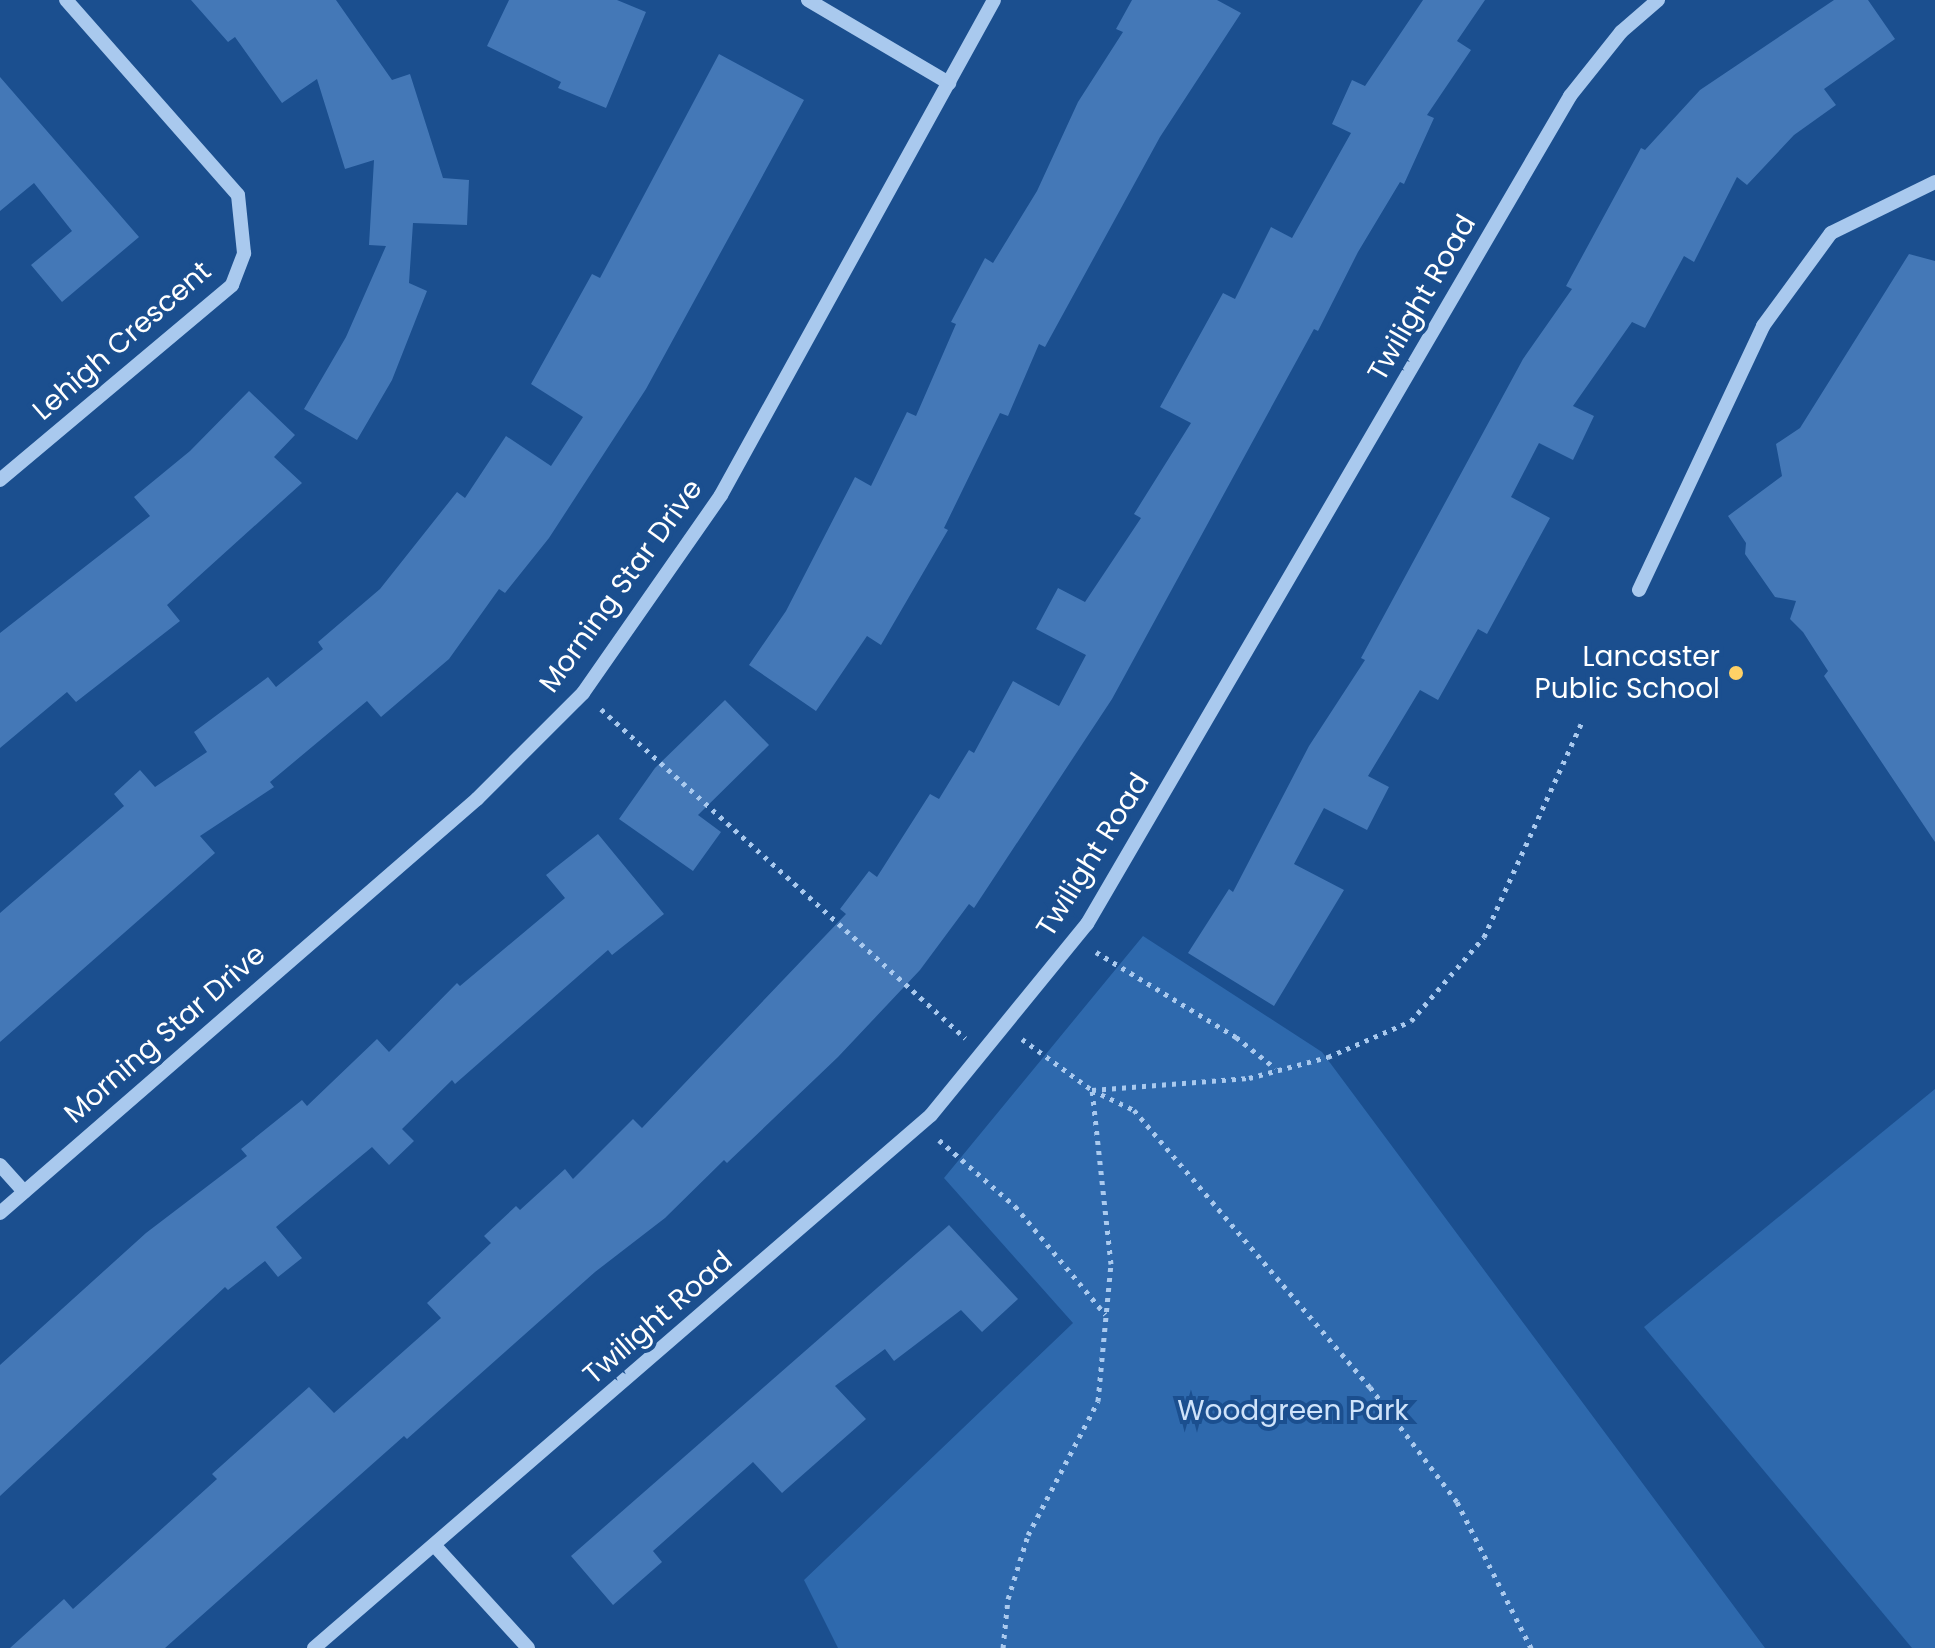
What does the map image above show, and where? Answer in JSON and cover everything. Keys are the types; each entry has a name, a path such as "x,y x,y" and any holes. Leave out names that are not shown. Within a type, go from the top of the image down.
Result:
{"street":[{"name":"Lehigh Crescent","path":"0,480 232,285 244,253 238,195 66,0"},
{"path":"808,0 949,83"},
{"name":"Morning Star Drive","path":"0,1213 477,799 583,693 721,495 994,0"},
{"name":"Twilight Road","path":"314,1648 921,1124 1075,939 1570,96 1621,32 1658,0"},
{"path":"1639,590 1763,326 1831,233 1935,182"},
{"path":"0,1165 24,1192"},
{"path":"435,1546 528,1648"}],"path":[{"path":"583,693 980,1052"},
{"path":"1092,1090 1249,1078 1328,1057 1411,1021 1484,937 1583,720"},
{"path":"1075,939 1236,1037 1276,1069"},
{"path":"1002,1025 1092,1090 1134,1110 1370,1387 1457,1502 1531,1648"},
{"path":"1003,1648 1008,1599 1028,1535 1098,1401 1111,1264 1092,1090"},
{"path":"921,1124 1015,1206 1106,1315"}],"green space":[{"name":"Woodgreen Park","path":"1143,936 1322,1052 1765,1648 838,1648 804,1580 1073,1323 944,1178"},
{"path":"1935,1089 1935,1648 1912,1648 1644,1327"}],"building":[{"path":"191,0 336,0 392,80 410,74 443,178 469,180 467,225 413,223 409,283 427,291 392,380 357,440 304,409 346,337 386,246 369,245 374,160 345,169 317,79 282,103 235,37 228,42"},
{"path":"509,0 617,0 646,12 606,108 558,88 561,82 487,46"},
{"path":"1132,0 1217,0 1241,13 1160,137 1045,347 1039,344 1008,416 1000,413 944,528 948,530 881,645 867,636 816,711 749,665 786,611 855,477 871,486 907,412 916,416 956,324 951,322 985,258 993,263 1037,191 1078,102 1123,32 1116,29"},
{"path":"1423,0 1485,0 1457,41 1471,50 1427,115 1434,118 1404,184 1400,182 1358,252 1318,331 1314,329 1112,699 974,908 969,904 920,970 838,1057 727,1163 724,1160 665,1218 595,1272 407,1439 404,1436 165,1648 10,1648 64,1599 73,1609 217,1479 212,1474 309,1387 334,1413 441,1318 427,1303 491,1243 484,1236 516,1206 520,1210 565,1169 573,1179 633,1119 642,1128 846,914 840,909 869,871 877,877 930,794 939,799 969,750 974,753 1013,681 1059,706 1086,655 1036,629 1058,588 1085,602 1141,518 1134,514 1191,423 1160,407 1223,293 1235,299 1271,227 1292,238 1351,133 1332,124 1352,80 1365,86"},
{"path":"1834,0 1868,0 1895,39 1824,89 1836,105 1794,135 1747,185 1737,177 1694,262 1684,256 1645,328 1632,322 1573,406 1594,416 1573,460 1539,443 1511,497 1550,518 1487,634 1478,629 1438,700 1420,690 1368,776 1389,787 1367,830 1324,808 1294,864 1344,890 1274,1006 1188,953 1229,889 1233,892 1309,746 1365,660 1361,658 1523,359 1572,289 1566,286 1641,148 1645,150 1700,90"},
{"path":"719,54 804,100 646,389 549,538 505,593 499,589 449,659 381,717 367,701 270,782 274,787 200,836 215,853 0,1042 0,913 124,806 114,794 140,770 155,787 207,752 194,732 268,677 276,687 323,649 318,642 380,589 457,492 465,498 506,436 551,466 583,417 531,384 592,274 600,278"},
{"path":"0,77 139,237 62,302 31,265 72,231 34,183 0,211"},
{"path":"1909,254 1935,261 1935,842 1824,676 1828,671 1803,632 1790,619 1796,601 1775,597 1745,554 1746,543 1728,516 1782,476 1776,444 1800,428"},
{"path":"249,391 295,435 274,457 302,483 167,605 180,621 76,702 67,692 0,748 0,633 150,516 134,497 190,451"},
{"path":"725,700 769,745 698,815 721,832 693,871 619,819 655,768"},
{"path":"598,834 664,914 612,955 608,950 455,1084 452,1080 402,1129 414,1141 389,1165 372,1147 276,1227 302,1258 278,1277 265,1261 228,1290 225,1287 0,1496 0,1365 146,1233 247,1156 241,1149 302,1100 307,1106 377,1039 389,1052 457,983 460,986 565,898 546,875"},
{"path":"949,1225 1018,1299 982,1332 961,1310 894,1361 885,1349 835,1386 866,1419 782,1493 753,1462 653,1551 662,1562 613,1605 571,1556"}],"place":[{"name":"Lancaster Public School","path":"1736,673"}]}
